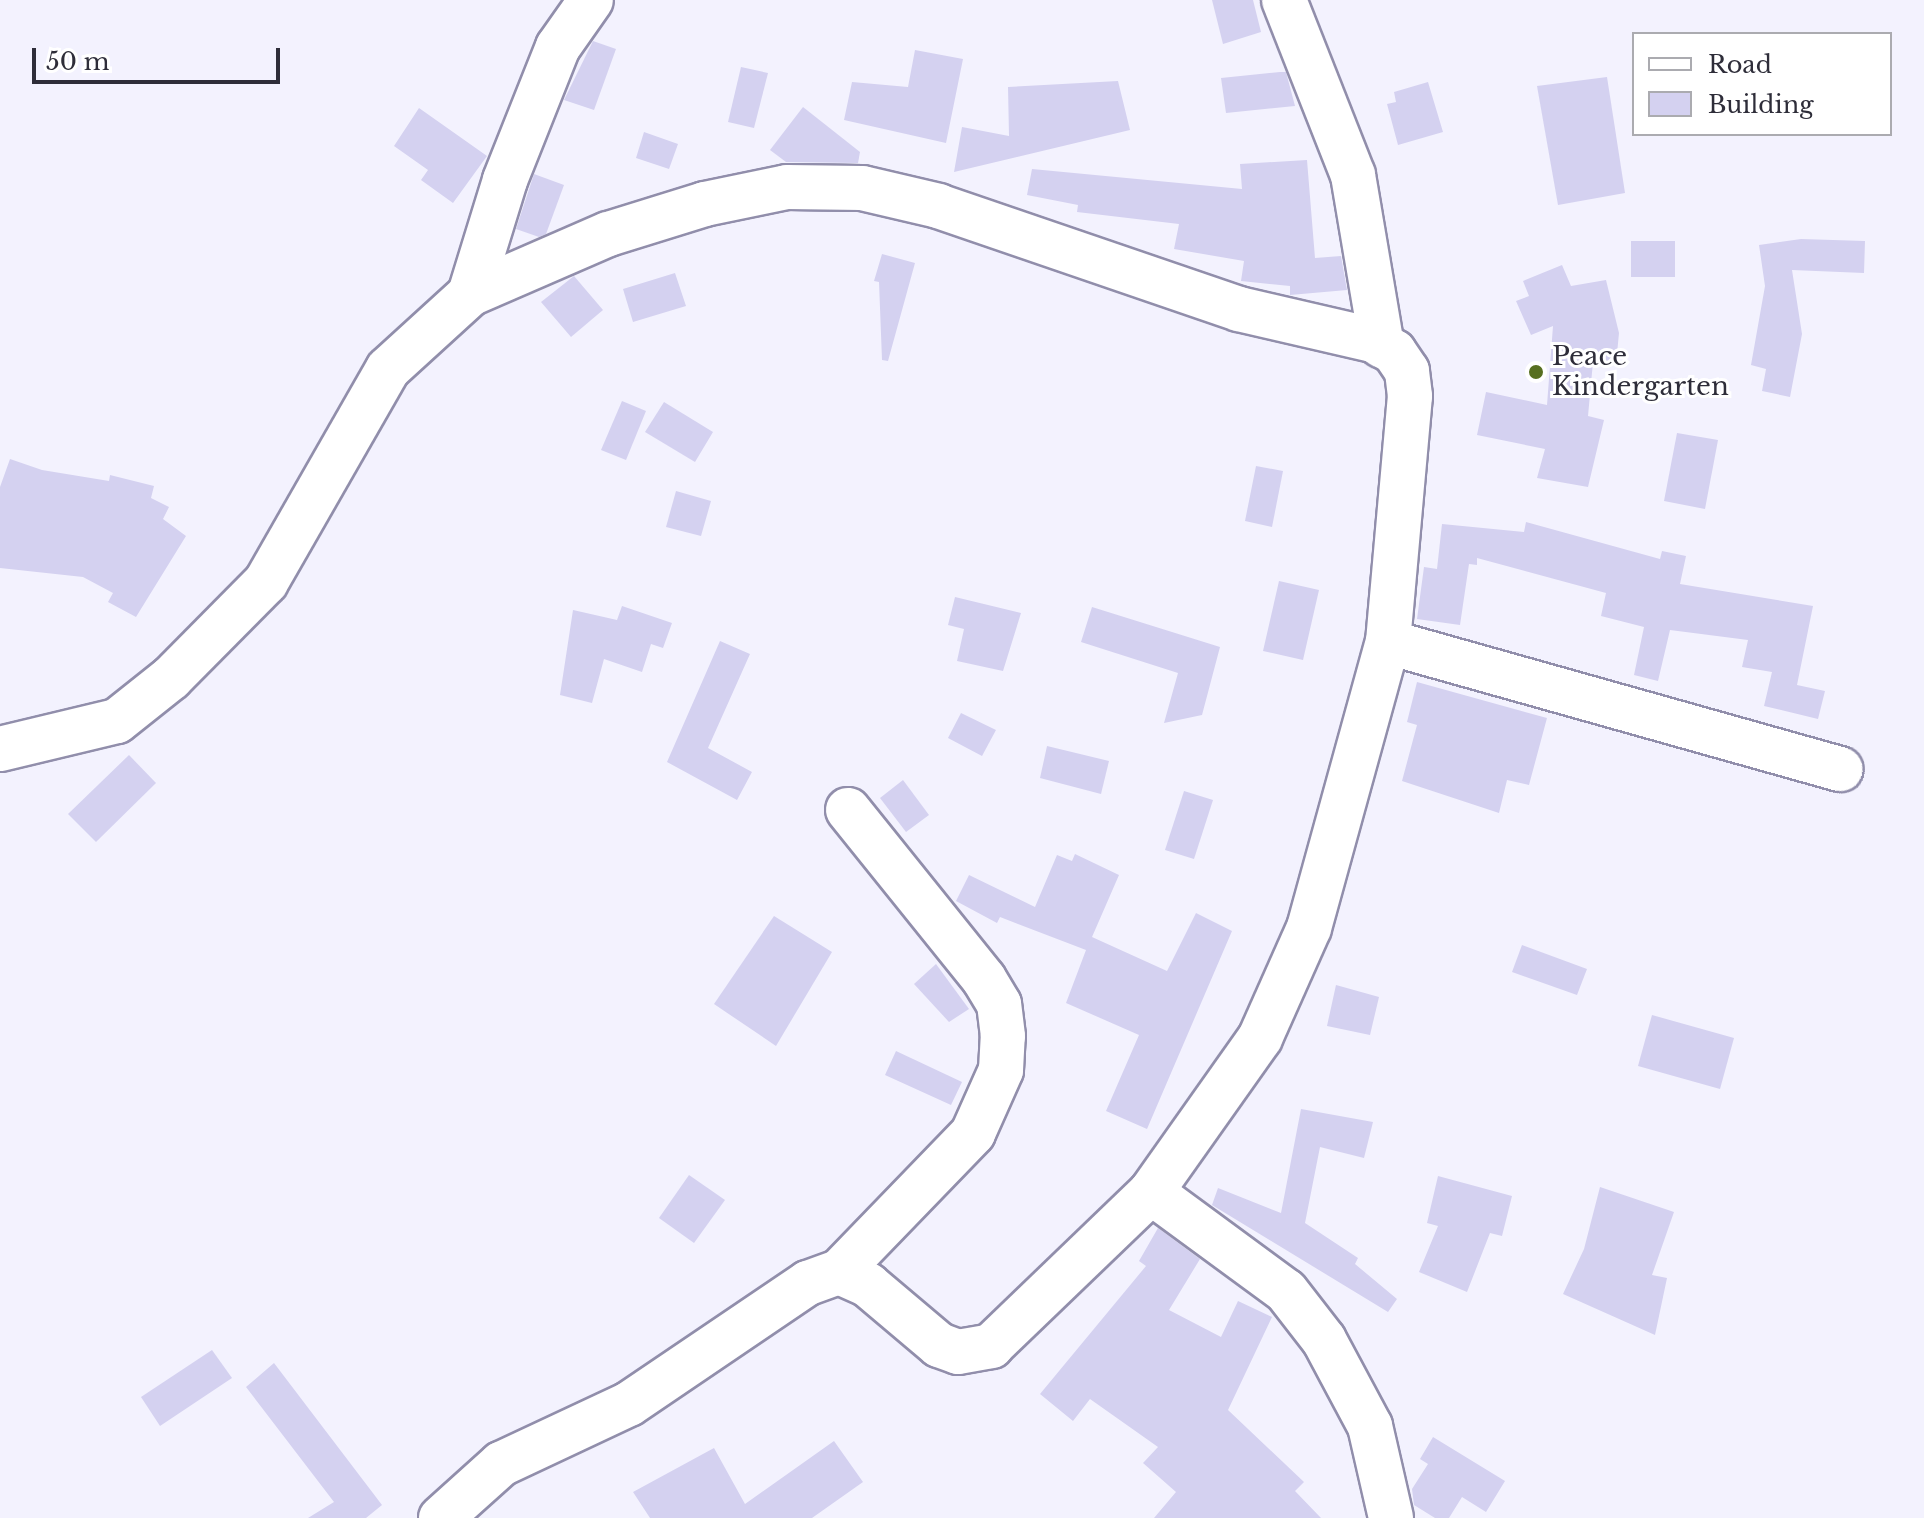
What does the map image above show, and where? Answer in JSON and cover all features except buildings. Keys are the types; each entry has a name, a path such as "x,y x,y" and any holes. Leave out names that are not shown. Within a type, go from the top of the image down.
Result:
{"street":[{"path":"470,294 505,180 558,47 591,0"},
{"path":"1284,0 1353,175 1382,346"},
{"path":"0,749 117,721 229,623 266,582 388,369 470,294 608,234 691,208 751,192 821,185 903,195 1239,309 1382,346 1407,371 1410,396 1388,642 1289,982 1225,1094 1151,1192 1013,1330 976,1351 939,1345 868,1285 839,1272"},
{"path":"1388,642 1841,769"},
{"path":"441,1518 501,1464 629,1404 808,1283 839,1272 973,1133 1001,1070 1003,1036 999,1004 984,979 848,810"},
{"path":"1151,1192 1286,1291 1324,1340 1370,1426 1391,1518"}],"place":[{"name":"Peace Kindergarten","path":"1536,372"}]}
